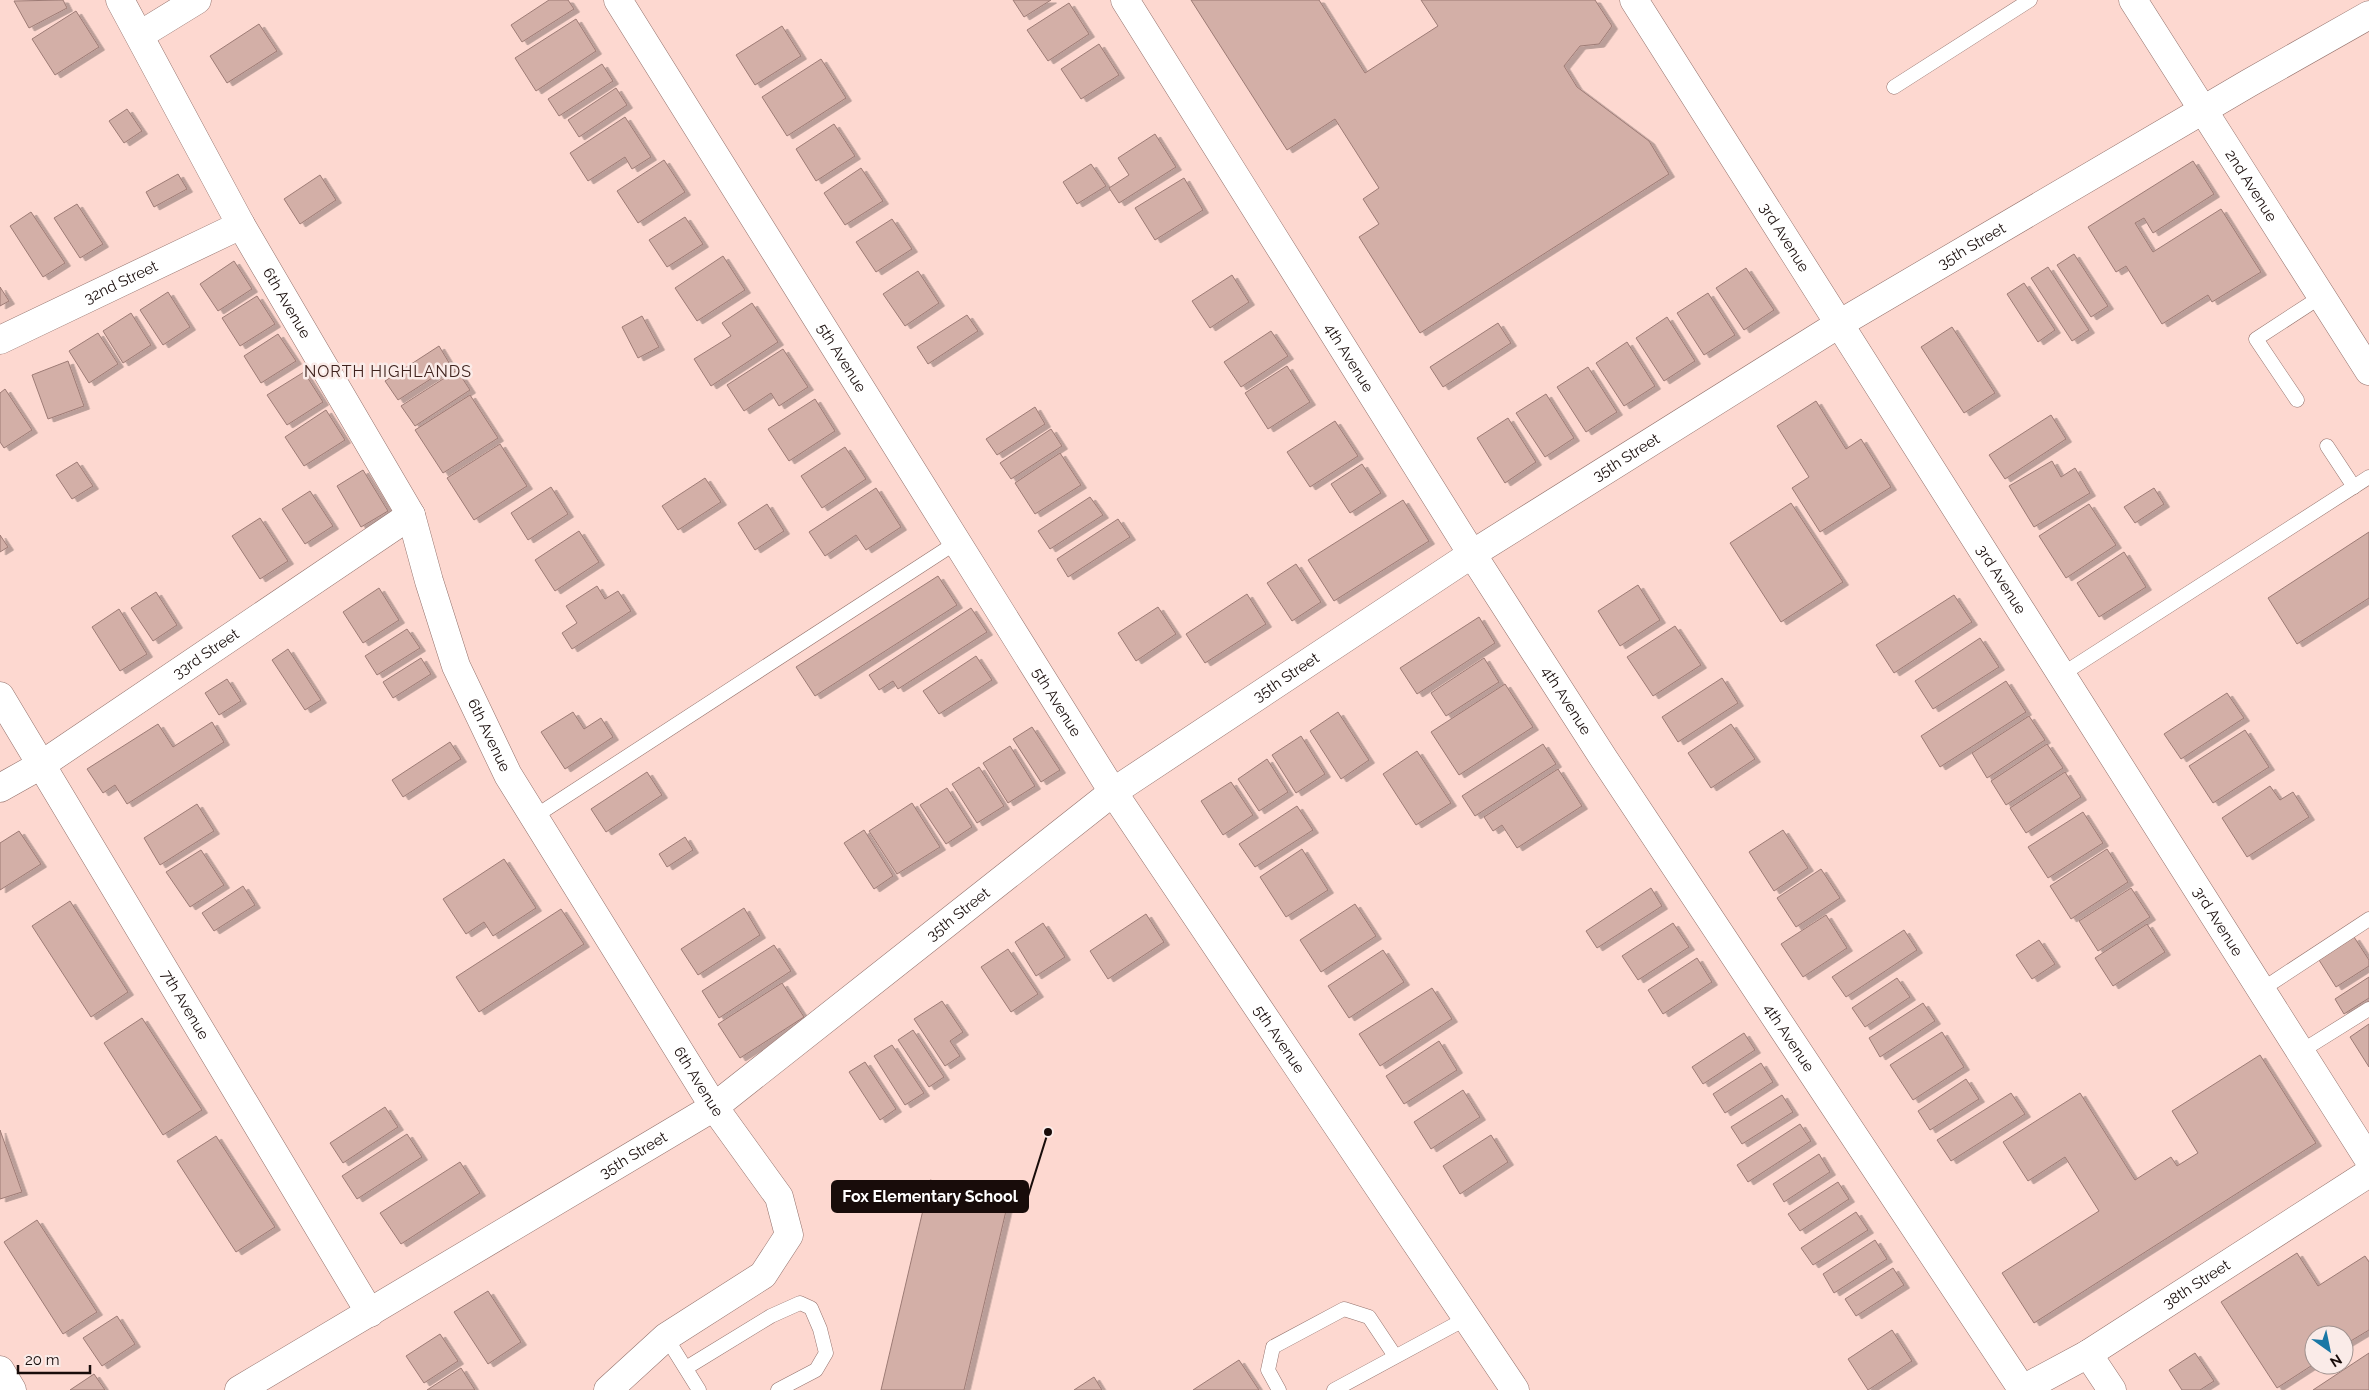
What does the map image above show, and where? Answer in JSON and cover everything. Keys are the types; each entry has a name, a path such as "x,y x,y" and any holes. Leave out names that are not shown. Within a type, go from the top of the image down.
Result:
{"street":[{"name":"6th Avenue","path":"120,0 241,225 411,515 429,581 456,666 508,775 714,1107 779,1197 789,1235 763,1275 666,1337 608,1390"},
{"path":"140,35 197,0"},
{"name":"5th Avenue","path":"618,0 1113,792 1515,1390"},
{"name":"4th Avenue","path":"1125,0 1472,554 1604,759 2022,1390"},
{"name":"3rd Avenue","path":"1634,0 2369,1160"},
{"name":"2nd Avenue","path":"2133,0 2369,370"},
{"name":"35th Street","path":"239,1390 714,1107 1113,792 1472,554 1839,324 2204,109 2369,15"},
{"name":"32nd Street","path":"0,340 241,225"},
{"name":"33rd Street","path":"0,788 41,765 411,515"},
{"name":"7th Avenue","path":"0,696 370,1313"},
{"name":"38th Street","path":"2022,1390 2088,1354 2369,1173"},
{"path":"2088,1354 2112,1390"},
{"path":"0,1370 12,1390"}],"lane":[{"path":"1894,87 2030,0"},
{"path":"2297,400 2256,339 2322,296"},
{"path":"2327,446 2354,487"},
{"path":"2061,675 2369,477"},
{"path":"534,817 957,542"},
{"path":"2261,990 2369,919"},
{"path":"2300,1052 2369,1009"},
{"path":"686,1368 771,1316 800,1303 810,1308 820,1329 826,1353 816,1370 778,1390"},
{"path":"1279,1390 1268,1370 1274,1347 1344,1309 1369,1317 1395,1356"},
{"path":"1334,1390 1467,1318"},
{"path":"666,1337 699,1390"}],"building":[{"path":"63,0 67,8 29,28 14,1"},
{"path":"549,0 568,0 574,9 522,42 511,25"},
{"path":"1013,0 1051,0 1024,17"},
{"path":"1191,0 1319,0 1365,73 1438,26 1421,0 1595,0 1612,26 1599,44 1580,46 1564,66 1577,87 1649,141 1669,174 1420,333 1359,237 1379,224 1363,199 1379,188 1335,119 1287,150"},
{"path":"1069,3 1089,34 1048,61 1027,30"},
{"path":"76,11 99,47 55,75 32,39"},
{"path":"576,19 596,51 536,91 515,58"},
{"path":"259,24 277,51 227,83 210,56"},
{"path":"782,26 801,56 755,85 736,55"},
{"path":"1099,44 1119,75 1081,99 1061,69"},
{"path":"821,59 846,98 787,136 762,97"},
{"path":"602,64 613,81 559,116 548,99"},
{"path":"616,88 627,105 579,137 568,120"},
{"path":"127,109 142,131 124,143 109,121"},
{"path":"625,117 651,157 632,169 625,157 588,181 570,153"},
{"path":"834,124 855,156 816,181 796,149"},
{"path":"1155,134 1176,167 1119,203 1109,188 1129,175 1118,158"},
{"path":"664,160 685,192 638,223 617,191"},
{"path":"2193,161 2214,194 2153,233 2144,218 2135,223 2153,252 2221,209 2261,272 2212,302 2208,295 2162,324 2126,266 2116,272 2088,227"},
{"path":"1091,164 1106,186 1077,204 1063,182"},
{"path":"861,168 883,201 845,225 824,193"},
{"path":"178,174 187,189 154,207 146,192"},
{"path":"320,175 336,200 300,224 284,199"},
{"path":"1184,178 1203,210 1155,240 1135,208"},
{"path":"77,204 103,244 80,258 54,218"},
{"path":"31,212 65,263 43,277 10,226"},
{"path":"685,217 703,244 667,267 649,240"},
{"path":"892,219 912,249 876,272 856,242"},
{"path":"2074,254 2108,306 2091,317 2057,265"},
{"path":"723,256 745,290 697,321 675,288"},
{"path":"234,261 252,289 218,311 200,284"},
{"path":"2048,267 2089,330 2072,341 2031,278"},
{"path":"1746,268 1774,310 1744,330 1716,288"},
{"path":"918,271 939,303 905,326 883,294"},
{"path":"1232,275 1249,302 1210,328 1192,301"},
{"path":"2024,283 2055,330 2038,342 2007,294"},
{"path":"0,287 9,301 0,306"},
{"path":"168,292 190,327 163,345 140,310"},
{"path":"1708,293 1735,335 1704,355 1677,313"},
{"path":"257,296 275,324 240,346 222,318"},
{"path":"752,303 778,342 711,386 694,359 731,336 722,323"},
{"path":"131,313 151,345 123,363 103,331"},
{"path":"967,315 978,331 928,364 917,347"},
{"path":"642,316 659,347 638,358 622,327"},
{"path":"1667,317 1695,361 1664,381 1636,338"},
{"path":"1498,323 1511,343 1443,387 1430,367"},
{"path":"1952,327 1995,393 1964,413 1921,347"},
{"path":"1271,331 1288,356 1241,387 1224,362"},
{"path":"98,333 118,364 89,383 69,351"},
{"path":"278,334 296,361 261,383 244,356"},
{"path":"1627,342 1655,386 1624,406 1596,363"},
{"path":"439,346 451,366 398,400 385,381"},
{"path":"783,349 808,387 779,406 771,393 744,411 727,385"},
{"path":"68,361 84,406 48,419 32,375"},
{"path":"1287,366 1310,402 1268,429 1245,393"},
{"path":"1588,367 1617,412 1586,432 1557,387"},
{"path":"457,370 470,390 415,426 401,406"},
{"path":"304,372 323,402 287,425 267,395"},
{"path":"5,389 32,430 4,448 0,442 0,393"},
{"path":"1546,394 1574,438 1545,457 1516,413"},
{"path":"470,395 498,438 443,473 415,430"},
{"path":"815,399 835,431 789,461 768,429"},
{"path":"1816,401 1846,449 1861,439 1891,487 1820,532 1792,488 1809,477 1777,426"},
{"path":"1035,407 1045,424 997,455 986,439"},
{"path":"326,410 345,440 304,466 285,437"},
{"path":"2051,415 2066,439 2005,479 1989,455"},
{"path":"1508,418 1536,462 1505,483 1477,438"},
{"path":"1335,421 1358,456 1310,487 1287,452"},
{"path":"1051,429 1062,446 1011,479 1000,463"},
{"path":"500,444 527,486 474,520 447,478"},
{"path":"845,447 866,479 822,508 801,476"},
{"path":"1060,453 1081,485 1035,514 1015,483"},
{"path":"2052,461 2061,477 2075,468 2090,493 2034,527 2009,486"},
{"path":"77,462 93,486 72,499 56,475"},
{"path":"1362,464 1381,493 1350,513 1331,484"},
{"path":"363,470 388,511 361,527 337,486"},
{"path":"705,478 721,502 678,530 662,506"},
{"path":"551,487 568,514 528,540 511,513"},
{"path":"876,488 901,527 866,550 856,535 825,556 809,532"},
{"path":"2154,488 2164,504 2135,523 2124,507"},
{"path":"310,491 333,526 305,544 282,509"},
{"path":"1090,497 1103,515 1050,549 1038,531"},
{"path":"1403,500 1429,541 1334,601 1308,560"},
{"path":"1791,503 1843,582 1781,622 1730,543"},
{"path":"767,504 784,531 755,550 738,523"},
{"path":"2089,504 2116,545 2066,578 2039,536"},
{"path":"260,518 288,561 260,579 232,536"},
{"path":"1118,519 1130,537 1068,577 1057,559"},
{"path":"579,531 599,562 555,591 535,560"},
{"path":"2369,532 2369,598 2297,644 2268,598"},
{"path":"0,535 8,547 0,552"},
{"path":"2124,552 2146,587 2099,617 2077,583"},
{"path":"1296,564 1321,602 1292,621 1267,583"},
{"path":"938,576 957,605 815,696 796,667"},
{"path":"1638,585 1660,620 1620,646 1598,611"},
{"path":"597,586 605,599 618,591 631,611 572,649 562,633 577,623 566,606"},
{"path":"379,588 399,620 363,643 343,612"},
{"path":"156,592 177,625 153,641 131,608"},
{"path":"1247,594 1266,624 1205,663 1186,634"},
{"path":"1954,595 1972,622 1894,673 1876,645"},
{"path":"1158,607 1176,634 1136,661 1118,633"},
{"path":"971,608 987,632 898,689 893,681 879,690 869,675"},
{"path":"119,609 147,654 120,671 92,627"},
{"path":"1479,617 1495,643 1417,694 1400,668"},
{"path":"1675,626 1701,665 1653,696 1627,657"},
{"path":"407,629 420,648 377,675 365,656"},
{"path":"1980,638 1999,667 1933,709 1915,681"},
{"path":"288,649 321,700 305,710 272,660"},
{"path":"976,656 992,680 939,714 923,691"},
{"path":"421,658 431,674 393,698 383,682"},
{"path":"1484,658 1499,682 1446,716 1431,693"},
{"path":"1722,678 1738,703 1678,742 1662,717"},
{"path":"227,679 241,701 219,715 205,693"},
{"path":"2006,681 2026,712 1940,767 1921,736"},
{"path":"1505,684 1533,727 1459,775 1431,732"},
{"path":"2227,693 2244,718 2181,759 2164,734"},
{"path":"573,712 584,729 601,718 613,737 565,769 541,732"},
{"path":"1338,712 1369,760 1341,779 1310,731"},
{"path":"2029,716 2045,740 1987,778 1972,753"},
{"path":"212,722 224,742 127,804 115,785 103,793 87,769 158,724 173,747"},
{"path":"1731,724 1755,759 1711,788 1688,753"},
{"path":"1032,727 1060,770 1041,782 1013,739"},
{"path":"2245,730 2269,767 2213,803 2189,766"},
{"path":"1301,736 1325,774 1296,793 1272,755"},
{"path":"450,742 461,759 403,797 392,780"},
{"path":"1543,744 1556,764 1475,816 1462,796"},
{"path":"2047,744 2063,768 2006,805 1991,781"},
{"path":"1010,746 1035,786 1008,803 983,763"},
{"path":"1417,751 1451,803 1416,825 1383,774"},
{"path":"1267,759 1288,792 1259,811 1238,779"},
{"path":"979,767 1004,806 977,823 952,784"},
{"path":"1558,769 1582,806 1517,848 1502,825 1493,831 1484,817"},
{"path":"647,772 662,795 606,832 591,809"},
{"path":"2065,772 2081,797 2026,833 2010,808"},
{"path":"1231,782 1253,815 1223,835 1201,801"},
{"path":"2270,786 2280,800 2293,792 2309,817 2247,857 2222,818"},
{"path":"947,788 972,827 946,844 920,805"},
{"path":"912,803 940,847 897,874 869,831"},
{"path":"197,804 214,831 160,865 144,838"},
{"path":"1297,806 1313,830 1255,867 1239,844"},
{"path":"2083,812 2103,843 2048,878 2028,847"},
{"path":"864,830 893,876 874,889 844,843"},
{"path":"1783,830 1808,868 1774,891 1749,852"},
{"path":"19,831 41,864 0,890 0,843"},
{"path":"685,837 693,850 667,867 659,854"},
{"path":"1302,849 1328,890 1286,917 1260,877"},
{"path":"2107,849 2128,882 2071,919 2050,886"},
{"path":"201,850 224,885 190,907 166,872"},
{"path":"504,859 536,908 493,936 484,922 466,934 443,899"},
{"path":"1821,869 1840,898 1796,927 1777,898"},
{"path":"243,886 255,905 214,931 202,913"},
{"path":"1651,888 1662,906 1597,948 1586,931"},
{"path":"2131,888 2150,917 2098,951 2079,921"},
{"path":"70,901 128,992 91,1017 32,926"},
{"path":"1355,904 1376,936 1321,972 1300,940"},
{"path":"744,908 760,935 698,975 681,949"},
{"path":"561,909 584,944 479,1012 456,977"},
{"path":"1146,914 1164,942 1108,979 1090,951"},
{"path":"1826,915 1847,948 1803,977 1781,944"},
{"path":"1043,923 1065,957 1036,976 1015,942"},
{"path":"1673,923 1689,947 1638,980 1622,956"},
{"path":"2147,924 2165,952 2113,986 2095,958"},
{"path":"1904,930 1917,950 1846,997 1832,977"},
{"path":"2354,937 2369,960 2369,966 2336,987 2319,960"},
{"path":"2039,940 2055,964 2032,979 2016,955"},
{"path":"774,945 791,971 719,1018 702,991"},
{"path":"1008,949 1038,994 1011,1012 981,967"},
{"path":"1383,950 1404,982 1349,1018 1328,986"},
{"path":"1697,958 1712,982 1663,1014 1648,990"},
{"path":"2369,977 2369,998 2344,1014 2335,999"},
{"path":"1897,978 1910,997 1865,1027 1852,1008"},
{"path":"782,983 804,1017 740,1058 718,1024"},
{"path":"1432,988 1452,1019 1380,1066 1359,1034"},
{"path":"942,1001 963,1032 950,1041 960,1056 945,1066 914,1019"},
{"path":"1923,1003 1935,1021 1880,1057 1869,1038"},
{"path":"142,1018 202,1110 163,1135 104,1043"},
{"path":"2369,1024 2369,1067 2350,1037"},
{"path":"913,1030 944,1077 929,1087 898,1040"},
{"path":"1942,1032 1964,1067 1913,1100 1890,1065"},
{"path":"1744,1033 1755,1050 1703,1084 1692,1067"},
{"path":"1439,1041 1457,1070 1404,1104 1386,1076"},
{"path":"892,1045 924,1093 905,1105 874,1056"},
{"path":"2260,1055 2316,1143 2034,1323 2002,1273 2099,1211 2065,1157 2028,1181 2003,1142 2080,1093 2135,1180 2171,1157 2177,1166 2198,1153 2172,1111"},
{"path":"865,1062 896,1109 880,1120 849,1072"},
{"path":"1761,1063 1773,1082 1725,1113 1713,1094"},
{"path":"1966,1079 1979,1099 1930,1130 1918,1111"},
{"path":"1463,1090 1480,1117 1431,1149 1414,1122"},
{"path":"2011,1093 2025,1114 1951,1161 1937,1140"},
{"path":"1782,1095 1793,1112 1742,1144 1731,1127"},
{"path":"385,1107 398,1127 343,1163 330,1143"},
{"path":"1800,1124 1811,1141 1748,1182 1737,1165"},
{"path":"0,1130 22,1192 0,1199"},
{"path":"407,1134 422,1157 357,1199 342,1176"},
{"path":"1491,1135 1508,1162 1460,1194 1443,1166"},
{"path":"216,1136 275,1227 236,1252 177,1161"},
{"path":"1819,1154 1830,1172 1784,1202 1773,1184"},
{"path":"460,1162 480,1193 401,1244 380,1213"},
{"path":"930,1180 1009,1198 964,1390 881,1390"},
{"path":"1838,1182 1849,1199 1800,1231 1788,1214"},
{"path":"1856,1212 1868,1230 1813,1265 1801,1248"},
{"path":"37,1220 97,1312 63,1334 4,1242"},
{"path":"1875,1240 1887,1259 1834,1293 1823,1274"},
{"path":"2297,1253 2318,1286 2365,1256 2369,1262 2369,1330 2354,1339 2354,1325 2304,1325 2304,1370 2277,1388 2221,1302"},
{"path":"1893,1268 1904,1285 1856,1316 1845,1299"},
{"path":"488,1291 521,1342 488,1364 454,1312"},
{"path":"117,1316 135,1344 102,1366 83,1338"},
{"path":"1892,1330 1912,1361 1868,1390 1848,1359"},
{"path":"440,1334 458,1361 424,1383 406,1356"},
{"path":"2195,1353 2214,1381 2200,1390 2182,1390 2169,1370"},
{"path":"2369,1353 2369,1390 2313,1390 2336,1375 2354,1375 2354,1363"},
{"path":"1239,1360 1259,1390 1193,1390"},
{"path":"461,1368 475,1390 427,1390"},
{"path":"94,1374 105,1390 70,1390"},
{"path":"1094,1377 1102,1390 1074,1390"}],"place":[{"name":"Fox Elementary School","path":"1048,1132"}],"district":[{"name":"NORTH HIGHLANDS","path":"388,371"}]}
